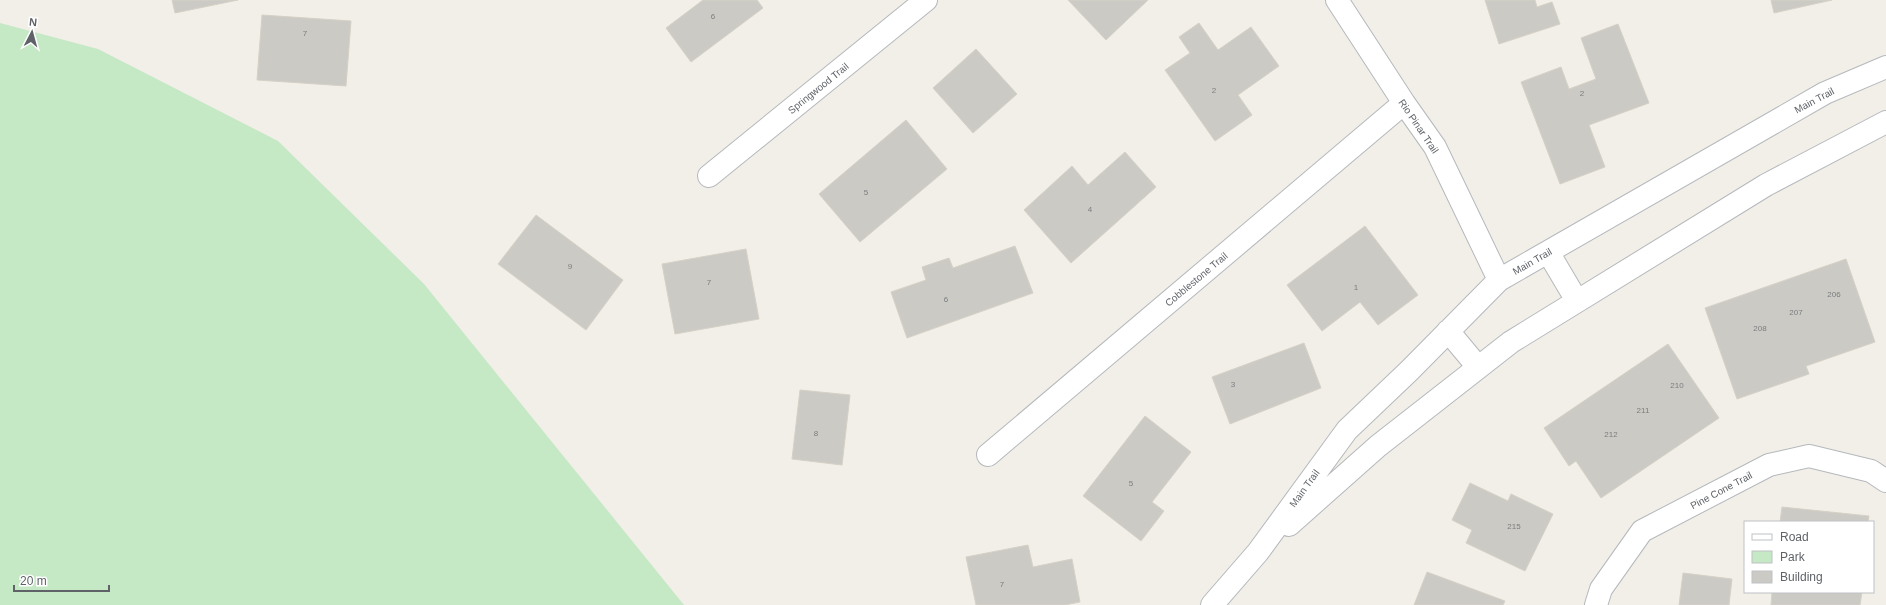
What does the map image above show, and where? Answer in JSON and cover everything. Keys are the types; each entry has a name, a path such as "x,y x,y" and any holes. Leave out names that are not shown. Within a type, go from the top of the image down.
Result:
{"street":[{"name":"Springwood Trail","path":"710,176 926,0"},
{"name":"Rio Pinar Trail","path":"1337,0 1404,103 1435,147 1499,280"},
{"name":"Main Trail","path":"1212,605 1258,552 1347,430 1499,280 1825,93 1886,67"},
{"name":"Cobblestone Trail","path":"988,455 1404,103"},
{"name":"Main Trail","path":"1258,552 1378,446 1511,342 1766,185 1886,122"},
{"path":"1548,252 1577,301"},
{"path":"1448,331 1478,367"},
{"name":"Pine Cone Trail","path":"1596,605 1601,589 1642,532 1769,465 1809,456 1871,471 1886,481"}],"green space":[{"path":"0,23 98,49 278,141 424,284 684,605 0,605"}],"building":[{"path":"172,0 238,0 175,13"},
{"path":"703,0 757,0 763,8 691,62 666,28"},
{"path":"1068,0 1148,0 1106,40"},
{"path":"1485,0 1535,0 1537,7 1552,2 1560,24 1499,44"},
{"path":"1771,0 1832,0 1774,13"},
{"path":"262,15 351,21 346,86 257,80"},
{"path":"1199,23 1218,50 1251,27 1279,66 1238,95 1252,115 1215,141 1165,70 1190,53 1179,37"},
{"path":"1618,24 1649,103 1589,125 1605,167 1560,184 1521,82 1561,67 1569,89 1596,79 1581,38"},
{"path":"976,49 1017,94 973,133 933,88"},
{"path":"906,120 947,169 860,242 819,194"},
{"path":"1125,152 1156,187 1071,263 1024,210 1072,166 1088,185"},
{"path":"536,215 623,280 586,330 498,264"},
{"path":"1365,226 1418,295 1378,325 1360,302 1322,331 1287,285"},
{"path":"1015,246 1033,293 907,338 891,292 926,280 922,267 949,258 953,268"},
{"path":"746,249 759,319 675,334 662,264"},
{"path":"1846,259 1875,342 1806,366 1809,374 1737,399 1705,308"},
{"path":"1304,343 1321,388 1230,424 1212,377"},
{"path":"1668,344 1719,418 1601,498 1576,461 1569,466 1544,428"},
{"path":"800,390 850,395 842,465 792,459"},
{"path":"1145,416 1191,452 1152,502 1164,511 1141,541 1083,496"},
{"path":"1470,483 1508,501 1511,494 1553,514 1525,571 1466,543 1472,530 1452,520"},
{"path":"1782,507 1869,516 1868,521 1780,521"},
{"path":"1028,545 1033,567 1072,559 1080,602 1065,605 976,605 966,557"},
{"path":"1427,572 1505,601 1503,605 1414,605"},
{"path":"1683,573 1732,579 1729,605 1679,605"},
{"path":"1772,593 1862,593 1860,605 1771,605"}]}
